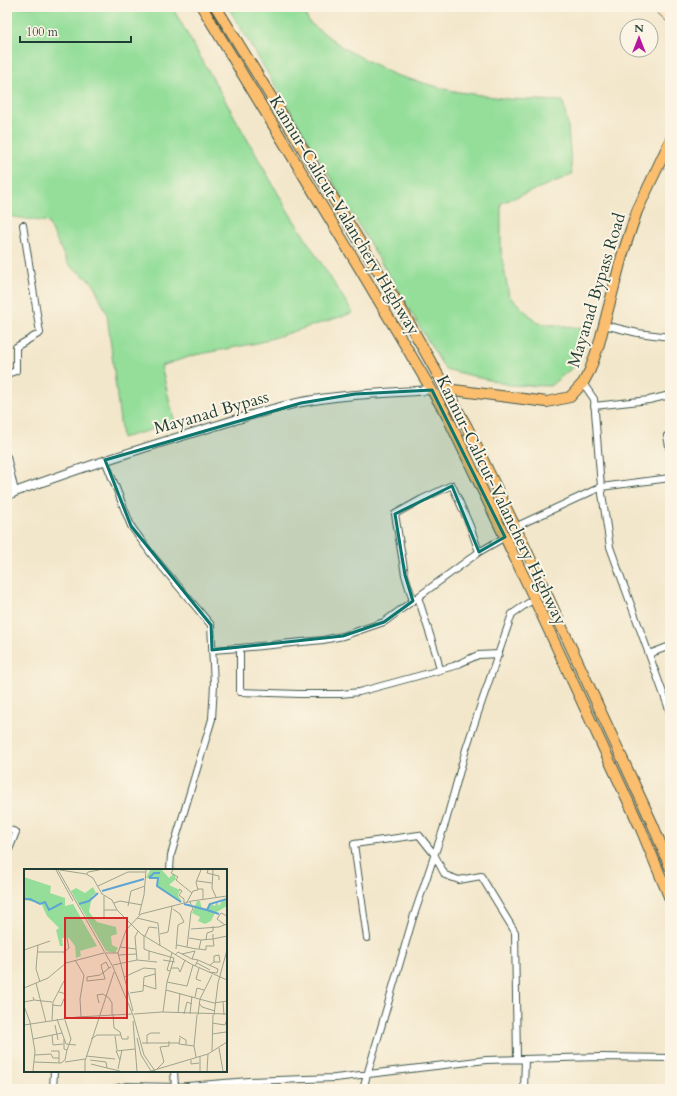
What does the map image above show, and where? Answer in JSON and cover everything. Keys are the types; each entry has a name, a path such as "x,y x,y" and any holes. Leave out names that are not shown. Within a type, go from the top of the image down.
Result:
{"main road":[{"name":"Kannur-Calicut-Valanchery Highway","path":"202,7 447,416 641,829 670,899"},
{"name":"Kannur-Calicut-Valanchery Highway","path":"216,7 403,312 467,427 653,825 670,867"},
{"path":"658,7 670,18"},
{"name":"Mayanad Bypass Road","path":"446,389 547,402 570,397 583,383 590,370 604,325 622,256 637,211 670,141"}],"street":[{"path":"7,374 16,371 16,347 40,333 23,225"},
{"path":"604,325 638,333 670,337"},
{"path":"583,383 594,399 601,487 610,547 670,712"},
{"name":"Mayanad Bypass","path":"7,496 105,460 232,421 301,403 355,394 432,390"},
{"path":"594,406 649,400 670,395"},
{"path":"667,436 670,451"},
{"path":"7,457 15,492"},
{"path":"105,460 131,526 152,555 211,625 214,685 212,719 171,855 170,869"},
{"path":"515,527 601,487 670,478"},
{"path":"440,670 437,657 416,599 405,575 395,514 452,485 470,526 479,552"},
{"path":"212,650 314,641 342,636 384,622 479,552 505,537"},
{"path":"363,1089 413,918 446,821 470,736 512,614 534,599"},
{"path":"649,654 670,646"},
{"path":"240,648 240,692 291,694 341,694 359,692 454,666 478,655 499,654"},
{"path":"7,829 16,832 7,855"},
{"path":"367,938 354,844 419,835 434,854 446,875 459,880 481,876 515,932 517,1059"},
{"path":"113,1089 134,1086 175,1087 249,1081 335,1078 466,1062 517,1059 601,1057 670,1058"},
{"path":"524,1089 525,1059"},
{"path":"53,1089 54,1072"},
{"path":"174,1072 175,1087"}],"highlighted area":[{"path":"432,390 505,537 479,552 452,486 395,514 405,575 413,601 399,612 384,622 343,636 212,650 211,625 131,526 105,460 301,403 355,394"}],"green space":[{"path":"7,7 172,7 288,211 353,313 257,343 195,355 161,366 175,423 122,438 107,314 93,283 68,264 48,222 7,216"},
{"path":"228,7 301,7 310,23 345,49 395,75 452,91 508,99 563,101 568,127 572,175 501,203 501,251 509,296 538,323 581,328 577,364 550,386 509,385 445,369"}]}
